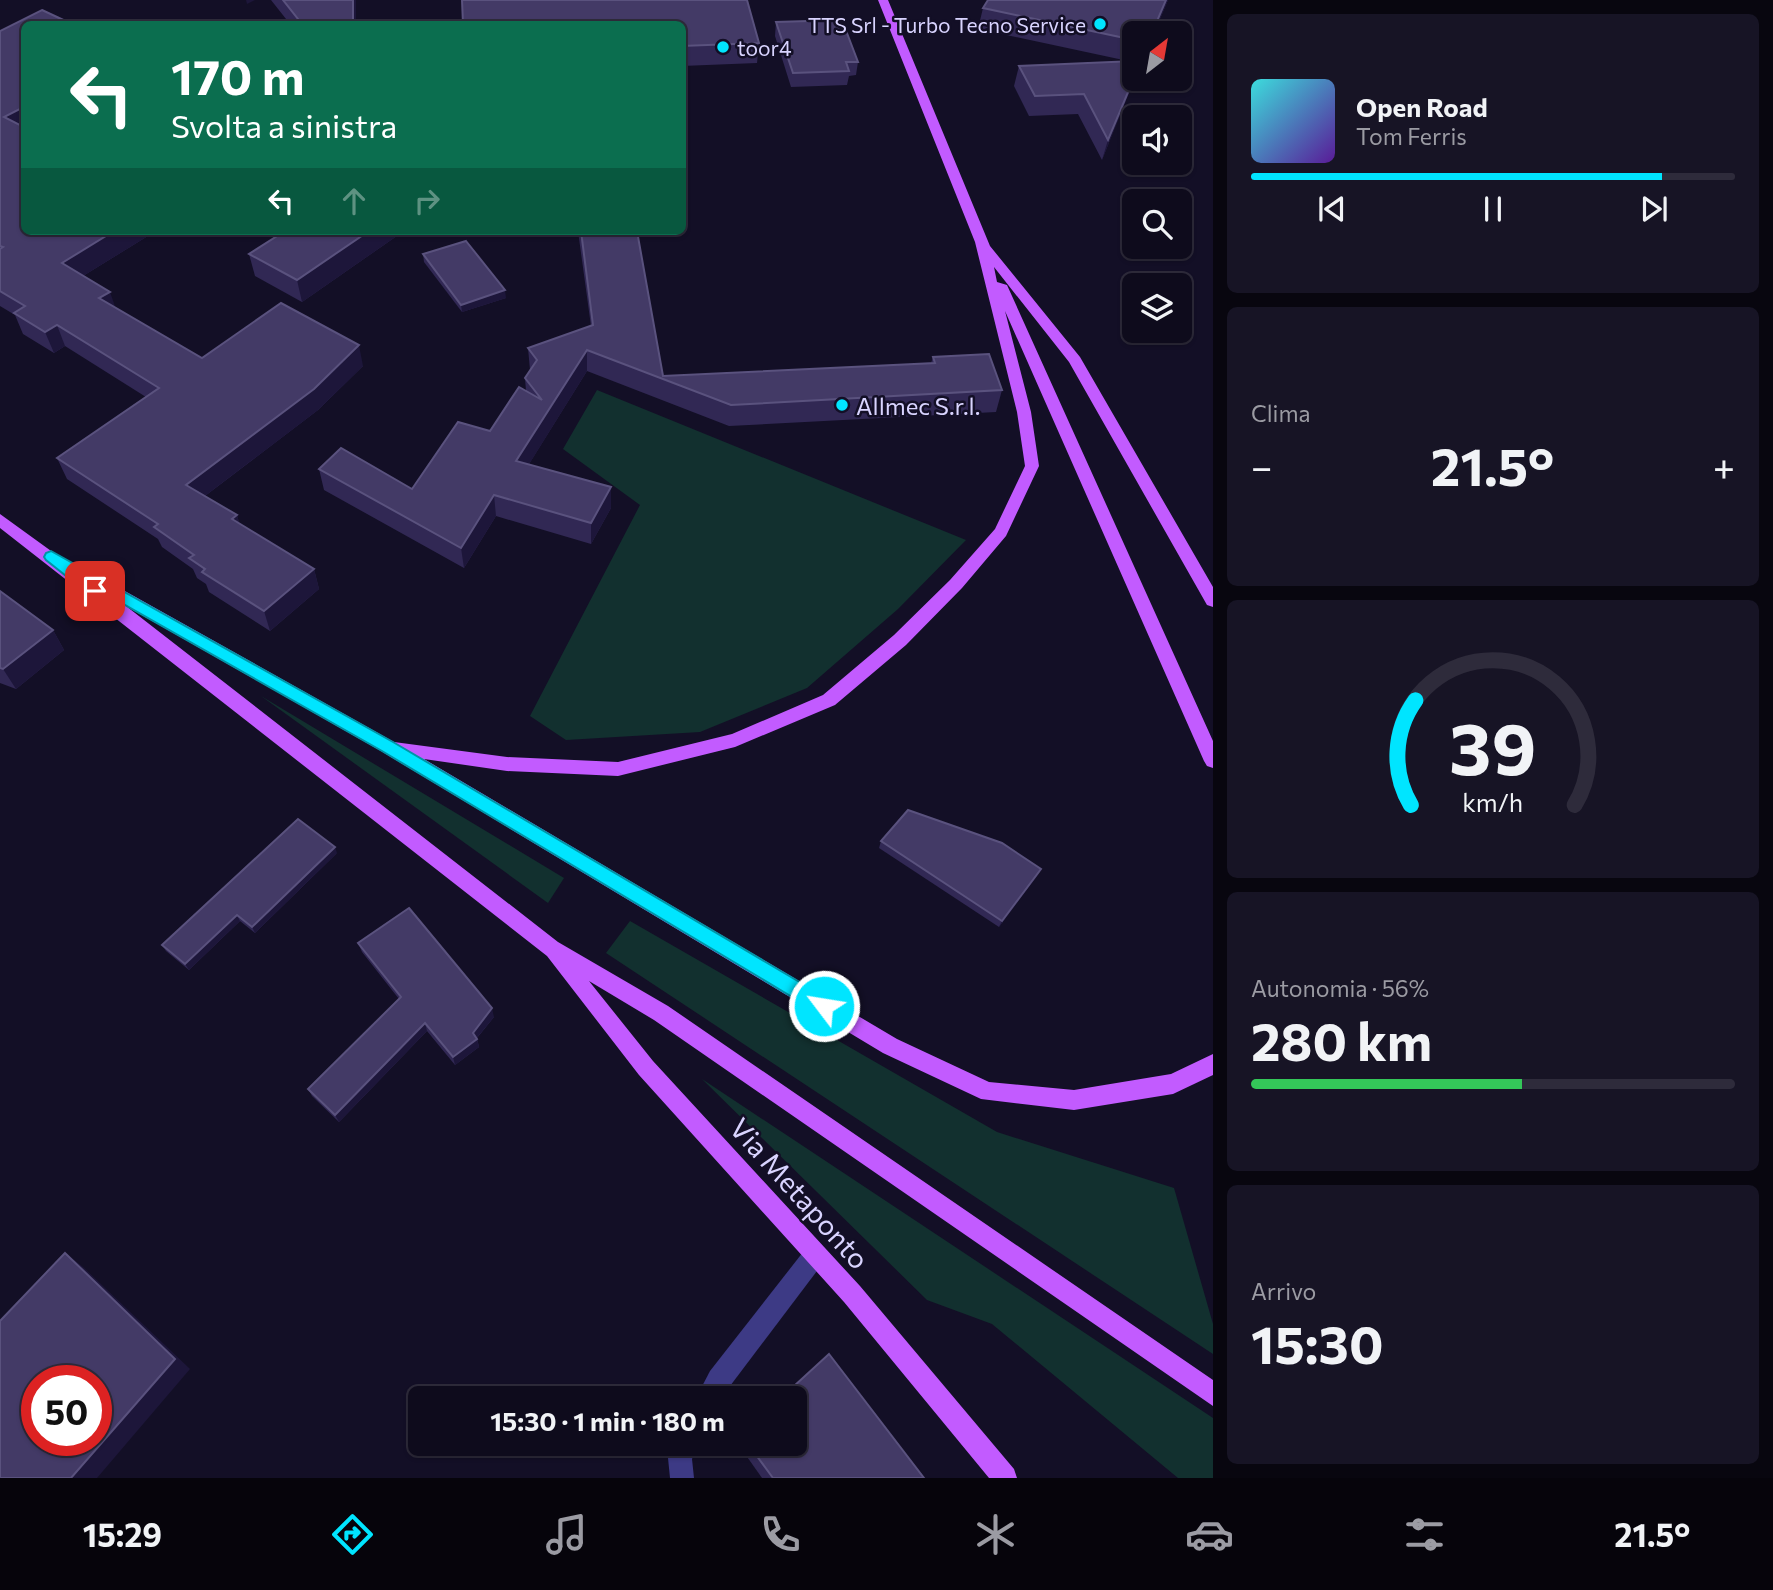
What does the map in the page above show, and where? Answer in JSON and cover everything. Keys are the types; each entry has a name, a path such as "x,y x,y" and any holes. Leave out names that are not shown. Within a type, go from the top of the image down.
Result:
{"main road":[{"path":"883,0 981,243 1213,761"},
{"path":"981,243 1075,360 1213,601"},
{"path":"387,746 507,764 618,769 735,740 829,700 900,640 956,584 1001,532 1032,466 1024,412 981,243"},
{"path":"0,520 551,948 661,1013 1213,1394"},
{"path":"51,557 387,746 890,1046 988,1092 1074,1100 1173,1084 1213,1064"},
{"name":"Via Metaponto","path":"551,948 646,1068 852,1294 1005,1478"}],"street":[{"path":"715,1386 815,1255"},
{"path":"681,1456 682,1478"}],"green space":[{"path":"597,390 966,540 898,609 807,688 700,732 566,740 530,716 640,505 563,449"},
{"path":"261,696 564,878 548,903"},
{"path":"630,921 997,1132 1174,1188 1213,1324 1213,1354 606,953"},
{"path":"702,1079 1213,1418 1213,1478 1178,1478 992,1324 927,1300"}],"building":[{"path":"283,0 353,0 353,21 300,21"},
{"path":"462,0 747,0 759,43 686,46 686,21 463,21"},
{"path":"988,0 1166,0 1157,21 1122,21 1122,37 983,8"},
{"path":"42,10 66,21 21,21 21,108 4,117 21,126 21,235 108,235 62,263 110,292 99,298 202,358 281,303 359,345 314,389 186,485 237,515 232,519 314,569 264,611 202,572 205,569 189,558 194,555 154,527 158,524 57,458 159,388 57,325 45,332 14,313 25,306 0,291 0,249 3,247 0,246 0,31"},
{"path":"842,20 858,62 846,62 849,71 793,73 776,22"},
{"path":"1122,62 1122,91 1129,91 1108,140 1084,94 1035,96 1019,66"},
{"path":"279,235 363,235 297,280 249,254"},
{"path":"582,235 638,235 663,376 935,363 933,357 989,354 1002,390 731,405 587,350 516,461 611,487 591,523 494,495 461,548 319,469 341,448 412,489 458,422 490,431 519,387 542,400 525,378 537,360 528,348 593,325"},
{"path":"466,241 505,290 461,305 423,254"},
{"path":"0,591 53,630 3,669 0,668"},
{"path":"908,810 1002,843 1041,869 1002,921 881,841"},
{"path":"298,819 335,847 252,927 237,915 185,964 162,945"},
{"path":"409,908 492,1008 473,1033 477,1039 453,1057 425,1023 335,1115 308,1089 401,997 358,943"},
{"path":"65,1253 175,1359 112,1431 112,1365 21,1365 21,1456 90,1456 71,1478 0,1478 0,1321"},
{"path":"829,1354 924,1478 773,1478 757,1456 807,1456 807,1386 794,1386"}],"place":[{"name":"TTS Srl - Turbo Tecno Service","path":"1100,24"},
{"name":"toor4","path":"723,47"},
{"name":"Allmec S.r.l.","path":"842,405"}],"route":[{"path":"95,591 51,557 387,746 824,1006"}]}
